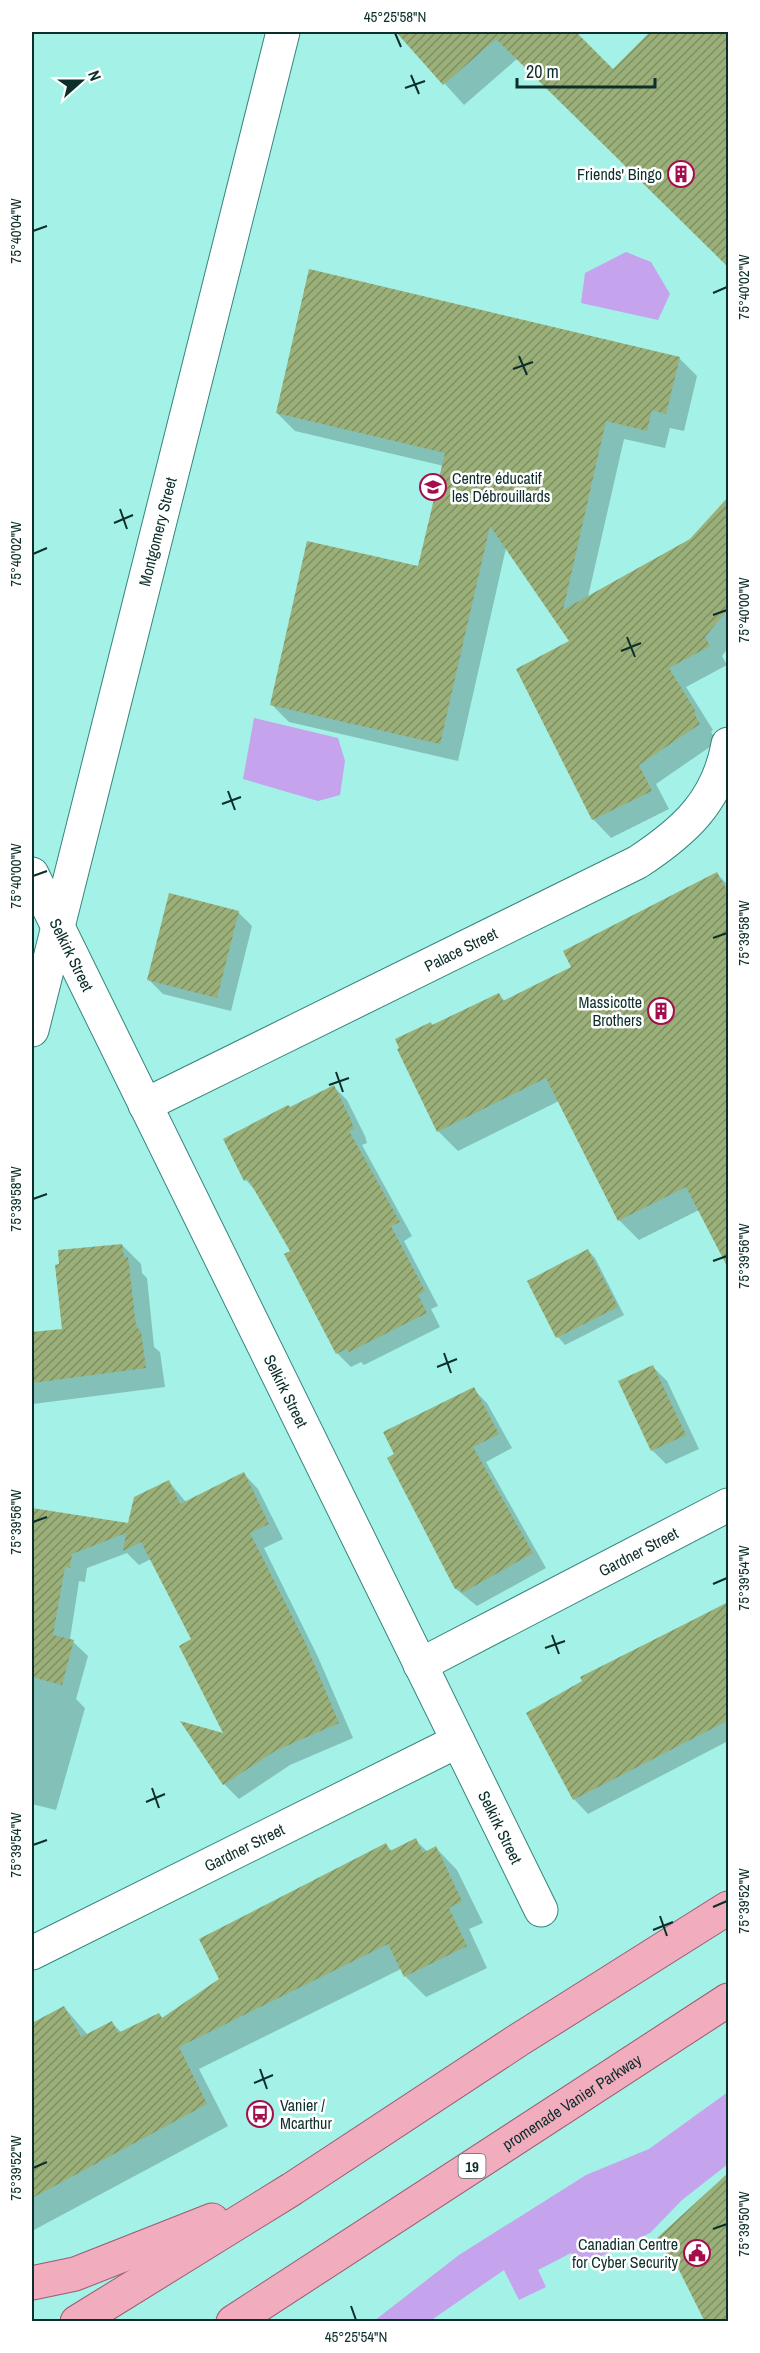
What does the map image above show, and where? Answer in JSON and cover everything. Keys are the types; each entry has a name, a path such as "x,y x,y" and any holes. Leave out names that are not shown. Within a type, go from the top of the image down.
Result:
{"main road":[{"path":"77,2322 292,2189 520,2039 729,1908"},
{"name":"promenade Vanier Parkway","path":"233,2322 729,2000"},
{"path":"32,2283 75,2274 292,2189"}],"street":[{"name":"Montgomery Street","path":"32,1030 283,32"},
{"name":"Palace Street","path":"145,1105 638,862 666,844 711,798 721,776 729,744"},
{"name":"Selkirk Street","path":"32,874 541,1910"},
{"name":"Gardner Street","path":"420,1665 729,1505"},
{"name":"Gardner Street","path":"32,1953 458,1741"}],"shaded area":[{"path":"626,252 651,262 670,294 658,320 581,303 585,273"},
{"path":"254,718 338,738 345,761 340,795 318,801 243,779"},
{"path":"728,2092 728,2164 682,2200 650,2233 578,2267 571,2253 538,2270 546,2287 519,2300 504,2270 430,2321 374,2321 459,2255 586,2175 649,2149"}],"building":[{"name":"Friends' Bingo","path":"396,32 576,32 613,69 650,32 729,32 729,268 496,39 443,85"},
{"path":"309,269 680,357 666,414 652,410 647,431 606,421 563,610 690,539 729,496 729,608 705,637 710,646 669,668 696,712 694,713 700,724 639,765 652,791 592,820 516,669 569,641 490,526 440,744 270,705 307,541 418,566 445,453 276,413"},
{"name":"Massicotte Brothers","path":"717,872 729,894 729,1270 686,1187 618,1221 546,1078 437,1132 397,1049 399,1048 395,1039 431,1022 432,1025 499,993 503,1001 571,967 563,951"},
{"path":"169,893 239,911 217,998 147,980"},
{"path":"334,1085 354,1129 349,1131 400,1222 391,1226 425,1291 418,1295 427,1313 349,1352 347,1349 336,1354 284,1254 290,1251 248,1179 244,1181 223,1139 288,1105 290,1107"},
{"path":"122,1244 124,1257 128,1257 136,1326 141,1332 146,1368 32,1383 32,1332 62,1329 55,1265 59,1264 58,1250"},
{"path":"588,1249 618,1307 556,1338 527,1281"},
{"path":"653,1365 686,1435 651,1451 618,1381"},
{"path":"474,1387 499,1434 473,1447 533,1553 462,1593 459,1587 455,1589 387,1458 394,1454 383,1432"},
{"path":"244,1472 269,1524 250,1533 304,1640 339,1723 275,1751 223,1785 180,1721 223,1733 179,1646 191,1639 141,1542 123,1551 126,1533 72,1554 70,1568 65,1567 53,1635 74,1640 62,1685 32,1677 32,1508 128,1523 134,1497 169,1480 180,1504"},
{"path":"729,1602 729,1720 573,1800 526,1713 582,1681 580,1677"},
{"path":"416,1838 423,1853 436,1846 462,1901 449,1908 467,1946 404,1977 388,1944 179,2047 207,2104 32,2198 32,2023 64,2006 81,2037 112,2021 118,2033 159,2013 162,2018 219,1979 199,1939 386,1843 390,1851"},
{"name":"Canadian Centre for Cyber Security","path":"729,2172 729,2322 705,2322 677,2266 655,2240"}],"place":[{"name":"Friends' Bingo","path":"681,174"},
{"name":"Centre éducatif les Débrouillards","path":"433,487"},
{"name":"Massicotte Brothers","path":"661,1011"},
{"name":"Vanier / Mcarthur","path":"260,2114"},
{"name":"Canadian Centre for Cyber Security","path":"697,2253"}]}
